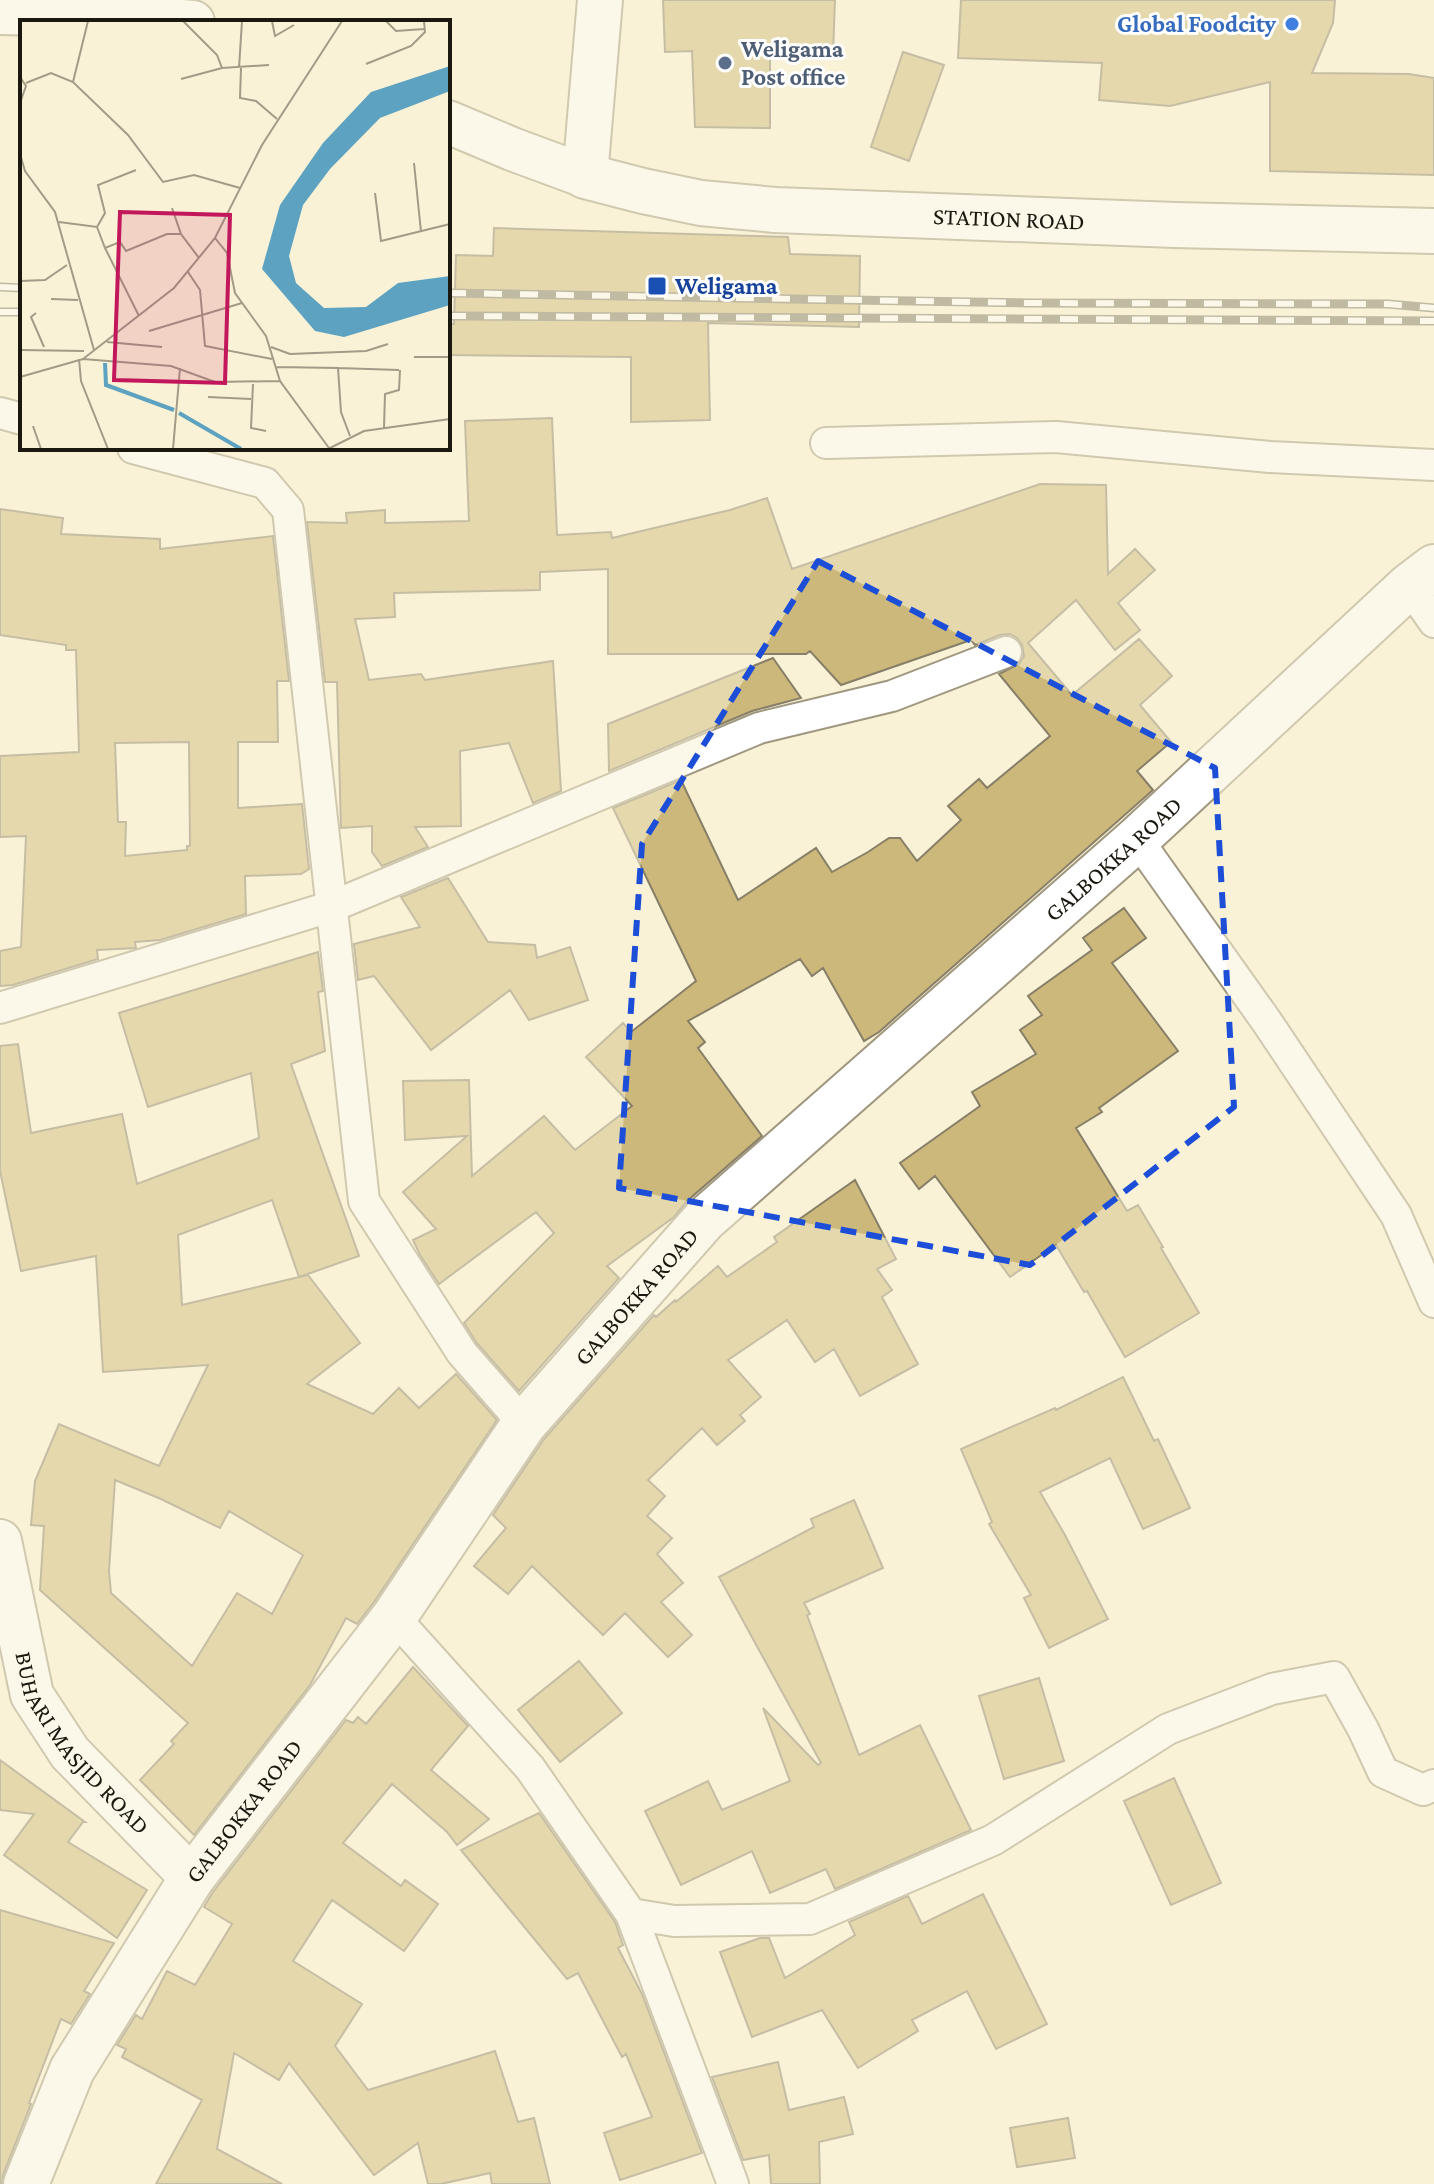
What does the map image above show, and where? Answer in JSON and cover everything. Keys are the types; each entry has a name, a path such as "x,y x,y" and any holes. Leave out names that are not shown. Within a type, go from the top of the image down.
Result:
{"main road":[{"path":"450,123 585,176 600,0"},
{"path":"0,13 168,20"},
{"name":"STATION ROAD","path":"585,176 701,203 775,210 1434,231"},
{"name":"GALBOKKA ROAD","path":"26,2184 72,2070 192,1878 394,1617 524,1424 704,1220 1137,839 1421,577"},
{"name":"BUHARI MASJID ROAD","path":"0,1541 32,1695 70,1753 192,1878"}],"street":[{"path":"0,413 20,418"},
{"path":"826,443 1056,437 1270,457 1434,465"},
{"path":"141,450 265,483 288,510 364,1201 462,1353 524,1424"},
{"path":"1421,577 1434,622"},
{"path":"0,1008 333,906 759,728 892,696 1006,652"},
{"path":"1137,839 1267,1022 1396,1215 1434,1302"},
{"path":"394,1617 530,1768 631,1914 733,2184"},
{"path":"631,1914 674,1921 810,1919 993,1840 1168,1729 1272,1689 1334,1677 1383,1772 1423,1790 1434,1785"}],"highlighted area":[{"path":"818,561 1215,768 1234,1107 1030,1265 619,1188 642,844"}],"building":[{"path":"663,0 835,0 833,54 770,54 770,128 695,127 692,51 665,52"},
{"path":"961,0 1335,0 1333,23 1312,73 1409,74 1434,78 1434,175 1270,171 1270,82 1170,106 1099,100 1102,63 958,58"},
{"path":"903,52 944,65 909,161 871,147"},
{"name":"Weligama","path":"494,228 788,237 790,254 860,256 859,327 708,323 710,420 631,422 631,357 450,355 456,255 493,256"},
{"path":"552,418 557,535 611,532 612,538 767,498 792,569 1040,484 1106,485 1108,574 1135,549 1155,570 1118,603 1140,630 1115,650 1076,600 1028,643 1072,695 1139,639 1172,676 1140,705 1171,742 1137,771 1153,790 879,1032 864,1041 823,968 812,976 800,959 688,1021 705,1042 698,1048 762,1136 687,1201 674,1217 607,1266 619,1278 519,1391 476,1342 464,1323 554,1233 536,1212 439,1284 413,1240 436,1229 403,1192 467,1136 405,1140 403,1081 469,1080 472,1176 544,1116 575,1150 632,1106 586,1057 623,1023 631,1032 696,981 613,808 681,780 738,900 816,848 832,872 889,838 900,838 917,861 961,820 948,806 979,779 987,788 1050,736 999,674 1019,664 1024,656 1022,645 1010,634 975,645 971,640 841,685 810,651 806,654 608,654 608,569 540,572 540,590 394,593 395,617 355,619 369,680 421,674 425,680 553,661 561,791 533,803 509,743 460,751 461,826 415,827 428,847 382,866 372,852 372,826 341,828 337,682 325,682 307,522 347,523 346,513 385,510 385,523 469,521 465,421"},
{"path":"0,509 63,518 61,534 160,539 160,549 273,536 289,681 277,681 278,742 238,742 238,808 302,804 309,869 301,874 245,876 246,914 160,940 135,942 136,948 97,950 98,959 13,985 0,986 0,951 21,947 26,836 0,837 0,756 79,752 76,650 66,650 66,645 0,635","holes":["189,742 190,846 187,850 125,856 126,822 118,822 115,743"]},
{"path":"773,658 801,698 752,711 609,771 608,724"},
{"path":"448,878 488,942 535,945 537,958 570,947 588,1000 529,1020 510,990 431,1050 374,976 358,980 354,944 420,927 401,897"},
{"path":"1124,908 1146,938 1112,963 1178,1051 1099,1108 1102,1112 1076,1128 1127,1211 1138,1205 1199,1313 1125,1357 1056,1245 1010,1277 935,1176 919,1189 900,1163 980,1106 972,1092 1036,1054 1020,1030 1042,1015 1028,996 1092,950 1083,938"},
{"path":"318,952 323,991 318,992 325,1051 291,1064 359,1256 299,1277 308,1275 360,1343 307,1384 373,1414 399,1388 419,1408 456,1374 497,1420 374,1602 357,1624 346,1618 310,1685 194,1835 140,1780 174,1744 171,1741 188,1723 40,1590 44,1526 31,1525 35,1481 59,1424 159,1466 208,1365 103,1372 96,1256 21,1271 0,1171 0,1046 18,1044 31,1133 122,1114 137,1184 259,1138 251,1073 148,1107 119,1013","holes":["272,1200 299,1277 182,1305 178,1235","115,1480 220,1528 229,1511 303,1555 272,1614 237,1593 192,1666 111,1593 109,1571"]},
{"path":"855,1180 896,1259 877,1269 892,1290 882,1297 918,1364 860,1396 834,1349 815,1362 787,1320 728,1360 761,1397 740,1415 745,1421 717,1445 702,1428 648,1480 665,1496 647,1516 672,1538 657,1554 683,1583 661,1602 692,1635 668,1657 625,1613 603,1635 532,1566 508,1594 474,1566 506,1528 493,1515 544,1439 654,1315 656,1317 676,1302 718,1266 727,1277 777,1242 774,1237"},
{"path":"1123,1377 1154,1441 1158,1439 1190,1508 1143,1529 1110,1458 1040,1492 1108,1619 1049,1648 1024,1598 1031,1595 989,1524 992,1522 961,1449 1056,1410"},
{"path":"854,1500 883,1568 804,1603 810,1614 807,1615 859,1755 920,1725 971,1830 835,1889 826,1869 770,1893 752,1851 681,1885 645,1811 708,1781 722,1810 790,1781 763,1708 818,1765 821,1763 719,1577 814,1527 811,1519"},
{"path":"579,1661 622,1713 560,1762 518,1710"},
{"path":"413,1667 468,1726 431,1770 489,1819 457,1845 447,1832 392,1784 343,1843 401,1886 405,1880 438,1904 404,1951 332,1900 293,1961 362,2004 335,2046 368,2090 495,2051 518,2122 534,2118 550,2184 492,2184 490,2173 428,2184 418,2143 374,2175 289,2063 279,2080 234,2053 217,2149 282,2184 156,2184 202,2100 122,2057 126,2049 117,2045 136,2015 142,2019 167,1971 195,1985 232,1924 204,1907 213,1892 346,1720 353,1723 358,1717 366,1724"},
{"path":"1039,1678 1064,1761 1004,1779 979,1696"},
{"path":"0,1760 85,1822 68,1842 147,1890 117,1938 4,1855 34,1814 0,1810"},
{"path":"1174,1778 1221,1883 1171,1905 1124,1801"},
{"path":"539,1813 615,1922 623,1945 618,1948 642,1994 702,2153 620,2180 604,2133 652,2117 626,2054 622,2057 578,1973 567,1979 461,1850"},
{"path":"983,1894 1047,2024 996,2049 967,1991 912,2020 918,2031 858,2068 822,2010 752,2037 720,1952 760,1938 769,1938 785,1978 855,1935 849,1922 908,1896 922,1924"},
{"path":"0,1910 114,1943 84,1991 90,1994 71,2024 61,2019 2,2184 0,2184"},
{"path":"778,2062 789,2110 844,2097 853,2134 819,2142 820,2184 771,2184 769,2155 743,2160 712,2077"},
{"path":"1068,2118 1075,2158 1017,2167 1010,2128"}],"railway":[{"path":"0,287 20,288"},
{"path":"450,293 1030,303 1388,304 1434,308"},
{"path":"0,312 20,312"},
{"path":"450,316 1434,321"}],"place":[{"name":"Global Foodcity","path":"1292,24"},
{"name":"Weligama Post office","path":"725,63"},
{"name":"Weligama","path":"657,286"}]}
